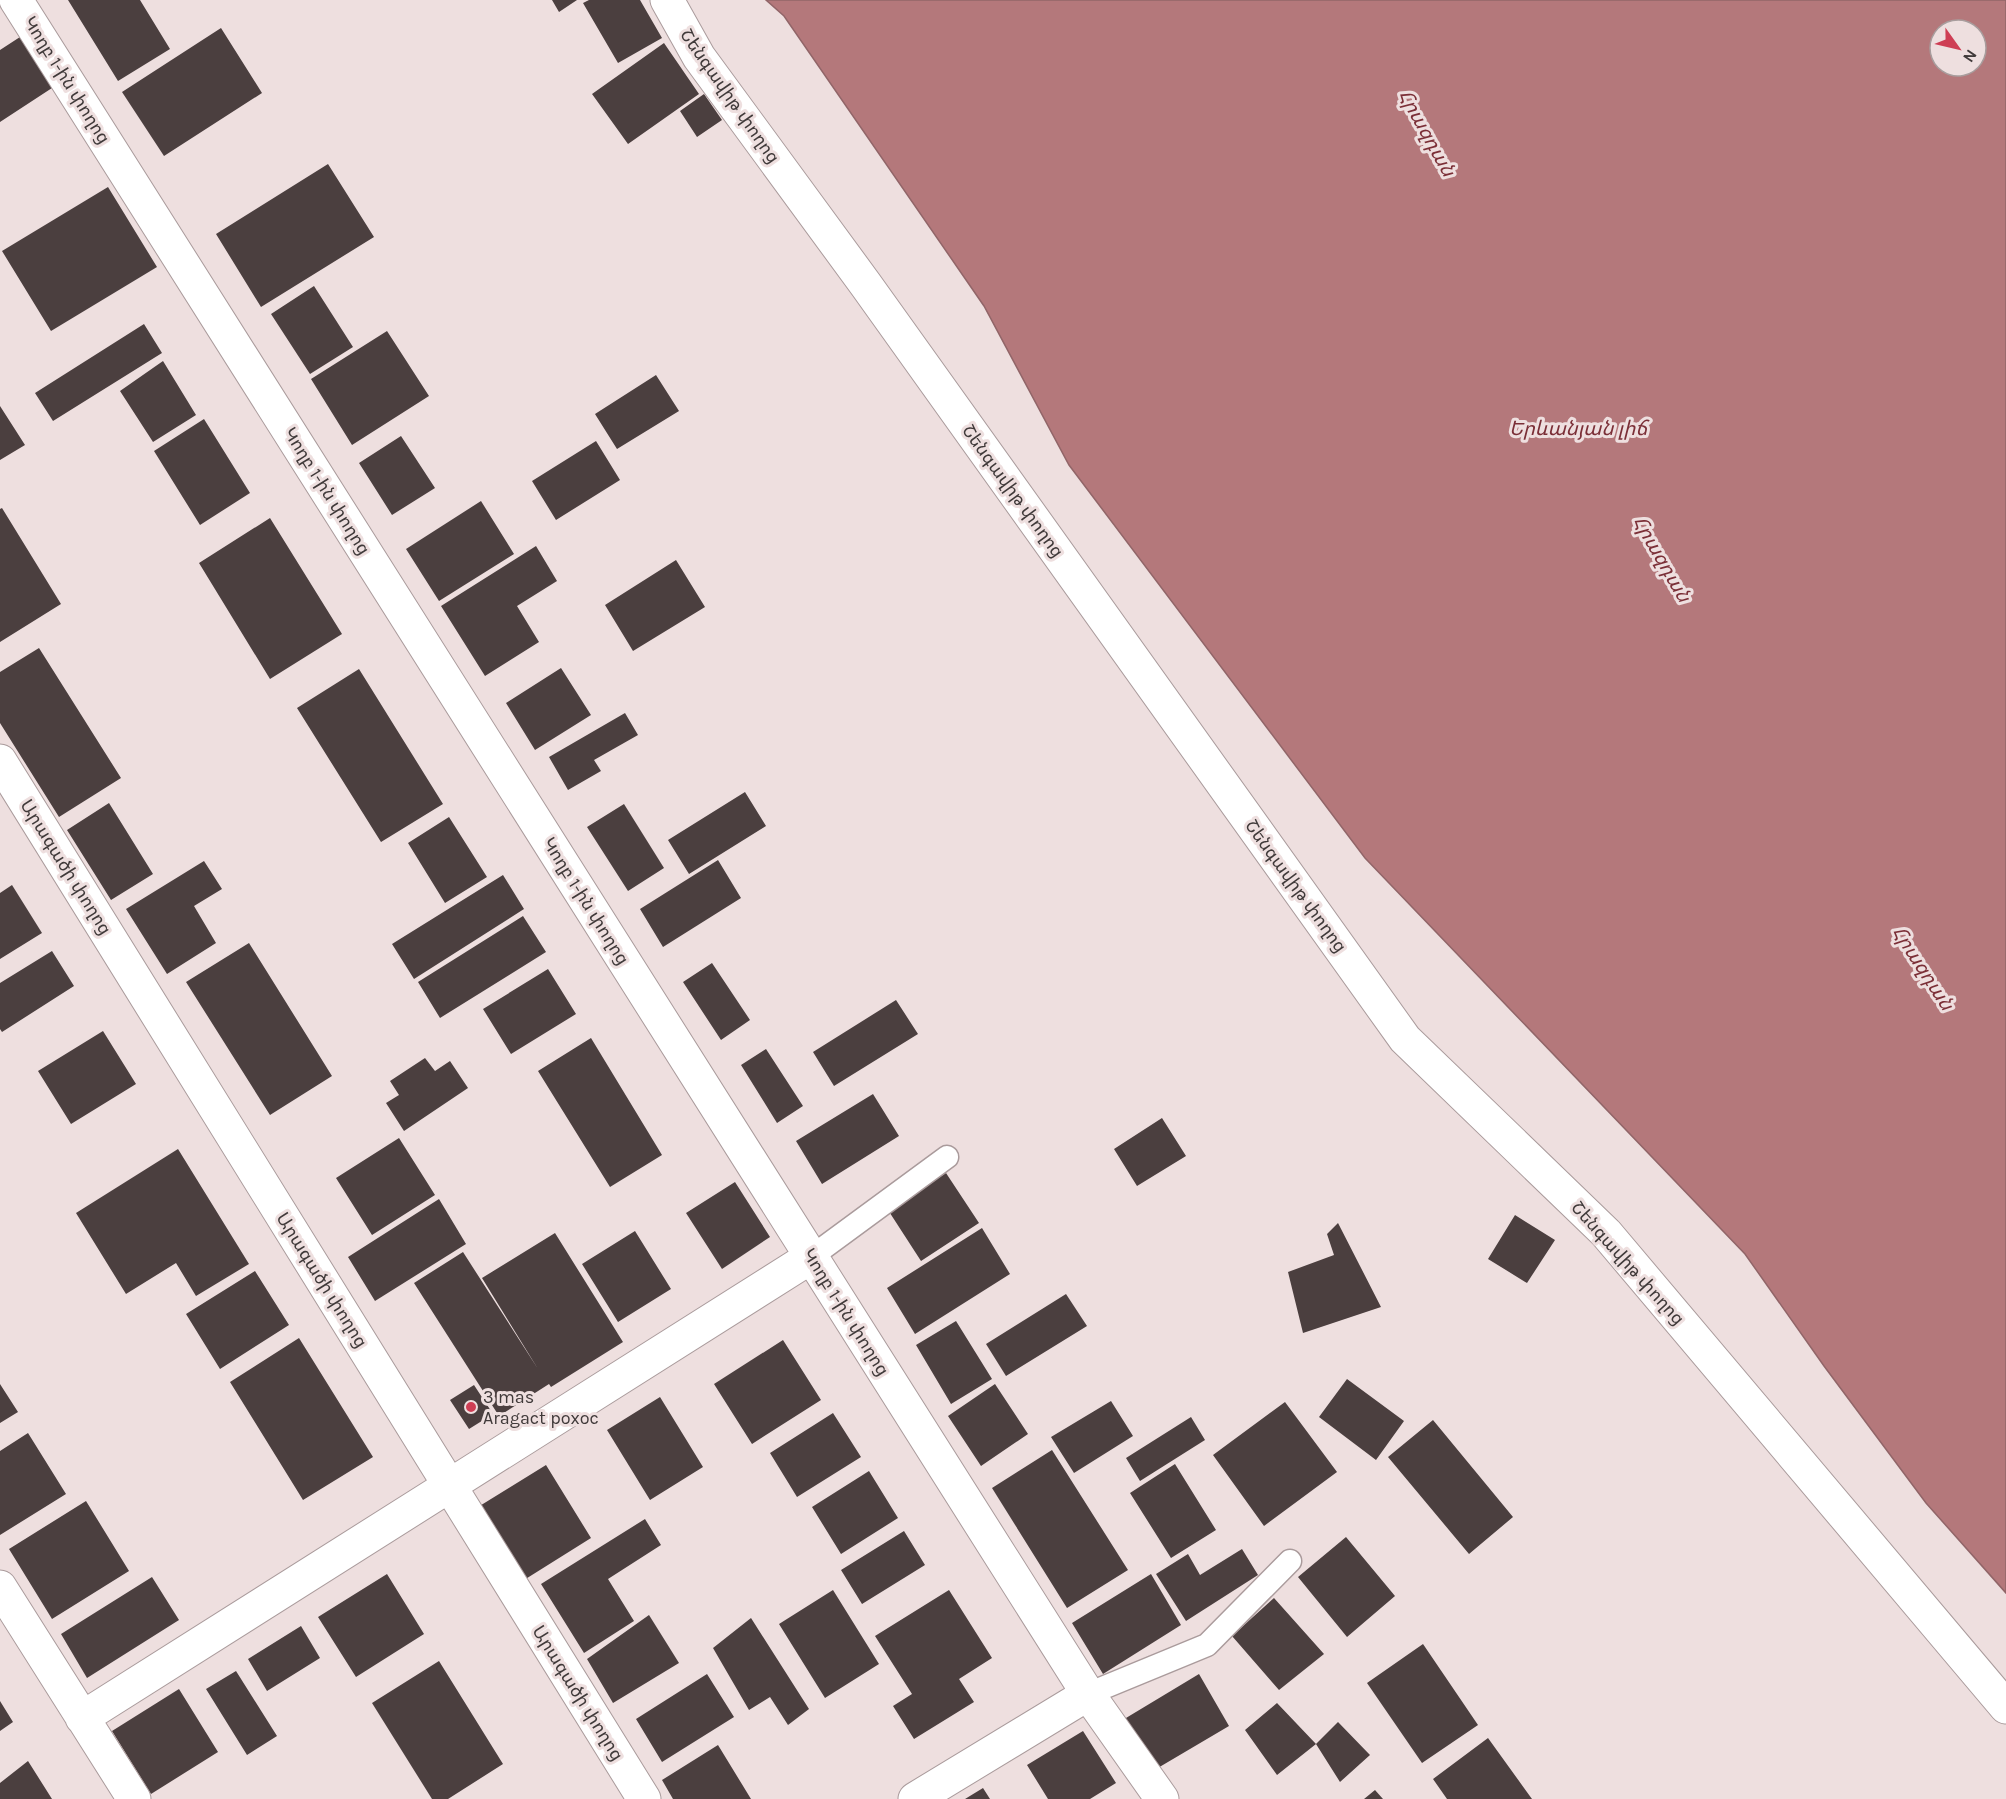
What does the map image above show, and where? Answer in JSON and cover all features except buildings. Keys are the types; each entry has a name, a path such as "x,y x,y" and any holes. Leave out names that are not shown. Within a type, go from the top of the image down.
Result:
{"street":[{"name":"Կողբ 1-ին փողոց","path":"0,9 14,0 1088,1694 1162,1799"},
{"name":"Շենգավիթ փողոց","path":"667,0 699,57 1405,1039 1605,1233 2006,1707"},
{"name":"Արագածի փողոց","path":"0,761 644,1799"},
{"path":"82,1718 811,1257"},
{"path":"0,1587 134,1799"},
{"path":"915,1799 1088,1694"}],"lane":[{"path":"811,1257 947,1157"},
{"path":"1088,1694 1207,1645 1290,1561"}],"water":[{"name":"Երևանյան լիճ","path":"766,0 2006,0 2006,1593 1926,1503 1824,1366 1745,1254 1365,858 1069,465 984,306 784,16"}],"place":[{"name":"3 mas Aragact poxoc","path":"471,1407"}],"water label":[{"name":"Հրազդան","path":"1427,133"},
{"name":"Հրազդան","path":"1662,559"},
{"name":"Հրազդան","path":"1923,968"}]}
